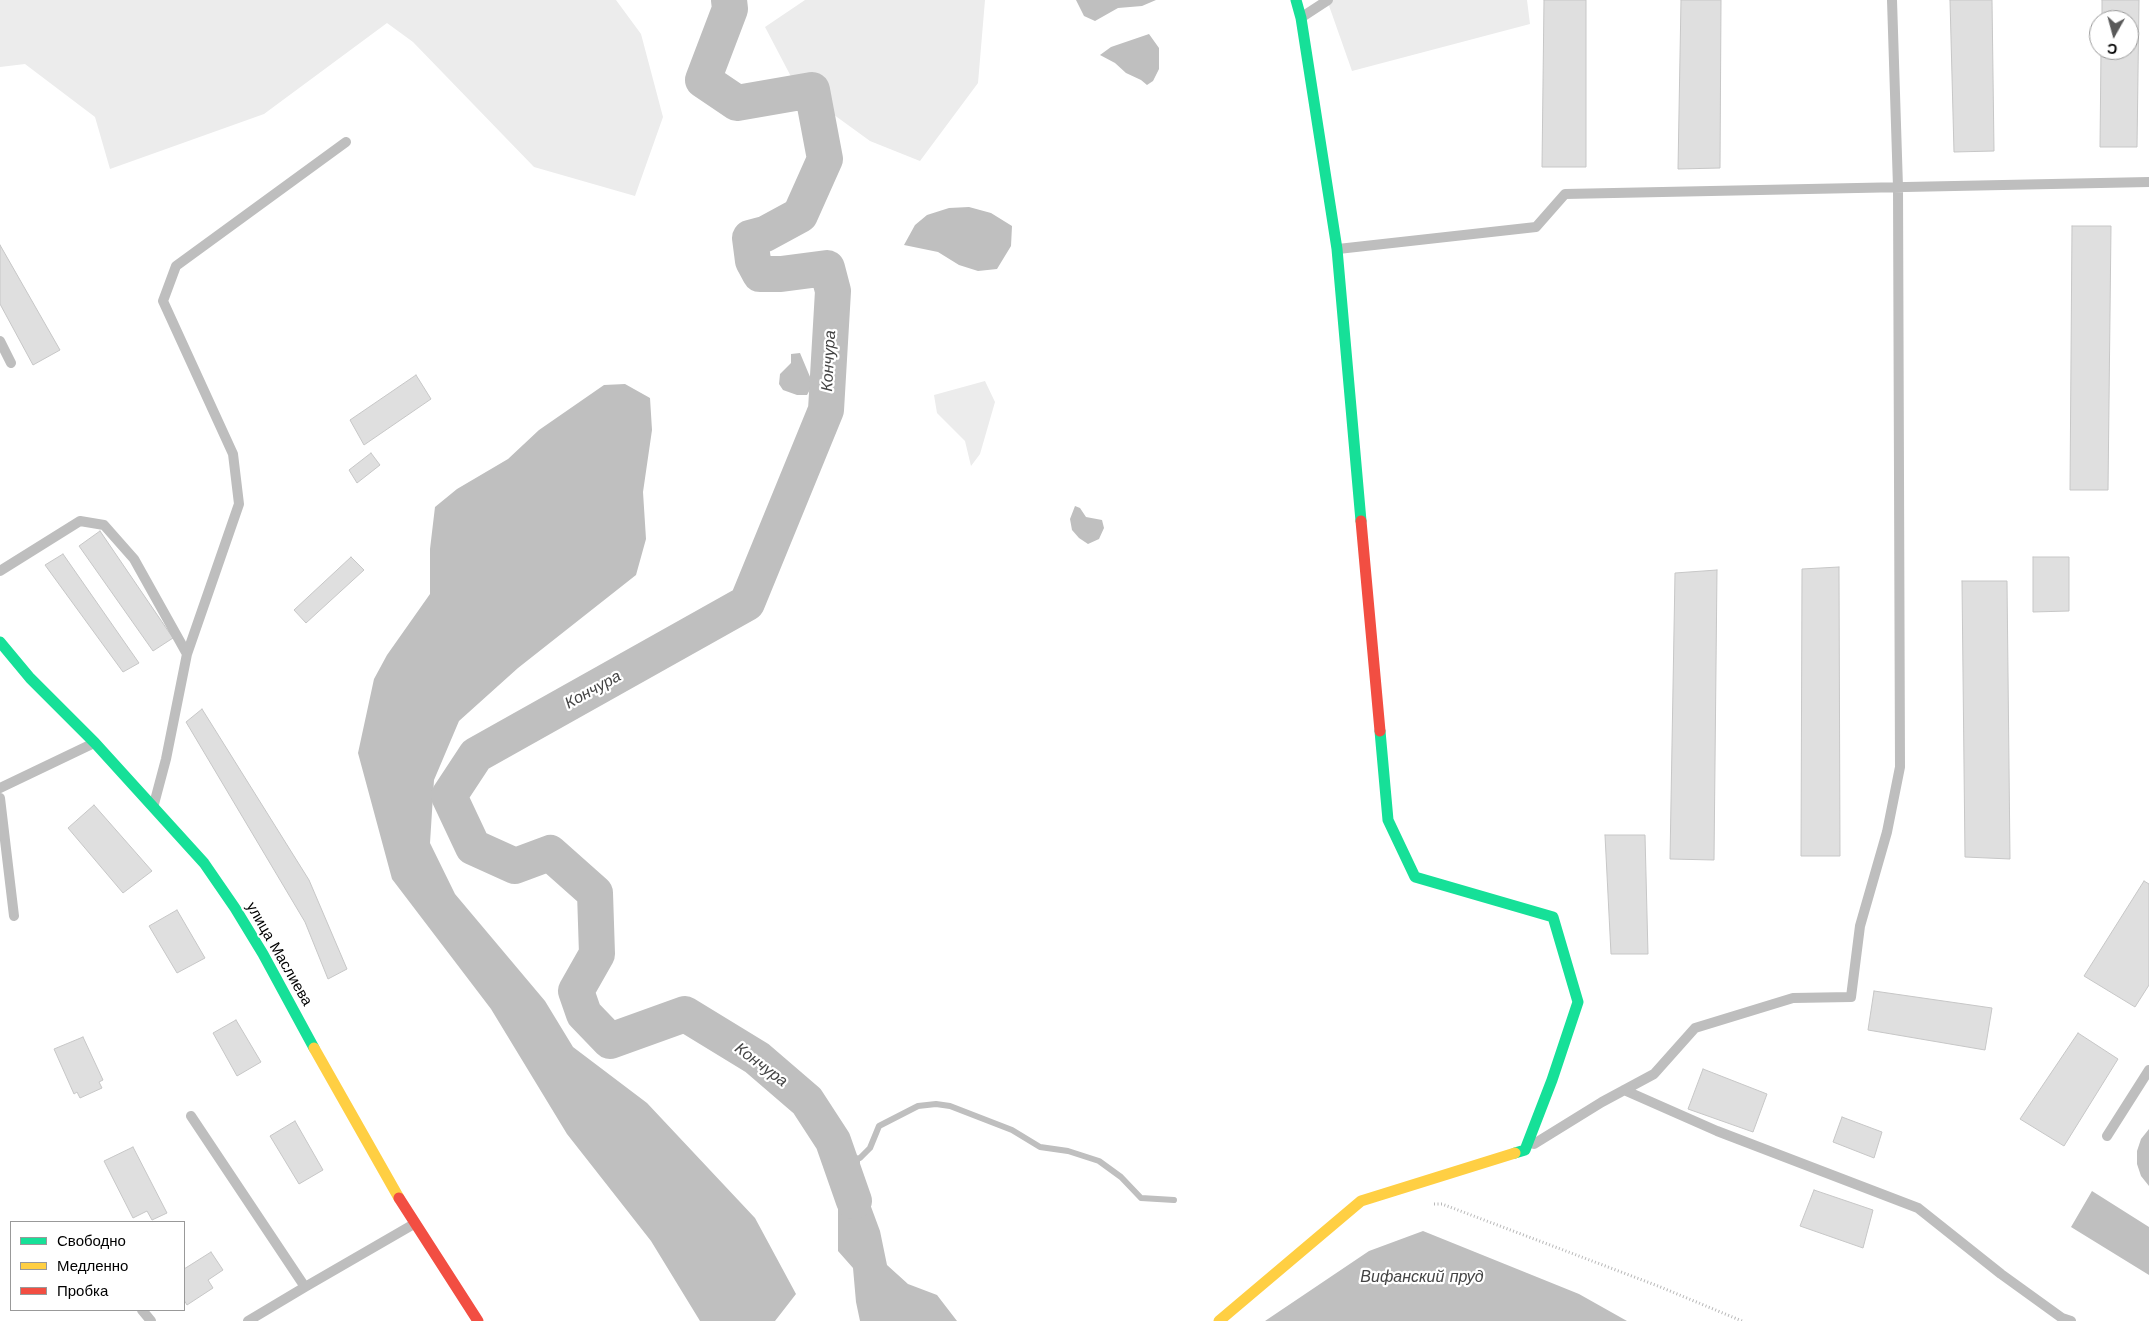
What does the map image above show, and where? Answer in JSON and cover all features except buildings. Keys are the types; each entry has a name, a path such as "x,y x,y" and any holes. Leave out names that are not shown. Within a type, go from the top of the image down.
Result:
{"street":[{"path":"1219,1321 1361,1201 1525,1150 1552,1080 1578,1002 1553,916 1416,878 1388,820 1337,249 1301,18 1296,0"},
{"name":"улица Маслиева","path":"0,642 30,678 95,743 204,863 235,908 263,954 337,1091 415,1223 478,1321"}],"lane":[{"path":"1301,18 1328,0"},
{"path":"1525,1150 1654,1074 1695,1028 1793,998 1851,997 1860,926 1887,832 1900,767 1898,187 1892,0"},
{"path":"154,807 166,759 187,654 240,504 233,454 163,302 176,266 346,142"},
{"path":"1337,249 1536,228 1565,194 2149,182"},
{"path":"0,341 12,363"},
{"path":"0,571 80,521 104,525 134,559 187,654"},
{"path":"0,788 95,743"},
{"path":"0,798 14,916"},
{"path":"2107,1136 2149,1070"},
{"path":"1624,1090 1717,1131 1918,1208 2001,1274 2062,1318 2071,1321"},
{"path":"191,1116 306,1286"},
{"path":"248,1321 415,1223"},
{"path":"143,1311 151,1321"}],"path":[{"path":"1433,1204 1442,1204 1658,1286 1742,1321"}],"shaded area":[{"path":"0,0 616,0 641,34 663,117 635,196 534,167 413,42 387,23 264,114 110,169 95,117 25,64 0,67"},
{"path":"805,0 985,0 978,83 920,161 870,141 797,88 765,27"},
{"path":"1327,0 1527,0 1530,24 1352,71"},
{"path":"985,381 995,402 980,454 971,466 965,441 937,413 934,395"}],"water":[{"path":"1076,0 1156,0 1142,6 1118,8 1095,21 1084,16"},
{"path":"1149,34 1159,48 1159,69 1153,81 1147,85 1100,55 1111,47"},
{"path":"969,207 991,213 1012,226 1011,246 997,269 978,271 959,265 938,252 904,245 915,225 927,215 949,208"},
{"path":"800,353 813,384 807,395 797,395 783,390 779,384 780,374 791,363 791,354"},
{"path":"625,384 650,398 652,430 643,492 646,539 636,575 518,668 459,721 434,780 430,843 455,894 545,1001 573,1047 647,1103 755,1218 796,1294 775,1321 700,1321 651,1241 567,1134 491,1009 392,879 358,753 374,679 387,655 430,594 430,549 435,507 457,489 508,459 539,430 604,385"},
{"path":"1075,506 1080,508 1086,517 1102,520 1104,528 1099,539 1088,544 1072,530 1070,519"},
{"path":"2149,1129 2149,1186 2141,1176 2137,1164 2137,1151 2141,1139"},
{"path":"838,1155 860,1158 860,1177 880,1231 887,1265 908,1284 937,1295 957,1321 860,1321 853,1268 838,1251"},
{"path":"2092,1191 2149,1227 2149,1275 2071,1227"},
{"name":"Вифанский пруд","path":"1423,1231 1579,1294 1627,1321 1265,1321 1369,1251"}],"waterway":[{"name":"Кончура","path":"729,0 730,9 703,80 737,103 812,90 825,159 800,215 765,234 750,238 753,261 760,274 781,274 827,268 833,291 826,410 747,603 476,755 449,796 473,847 515,866 550,853 595,893 597,954 576,991 584,1014 610,1041 685,1014 757,1058 807,1101 833,1141 854,1201"},
{"path":"838,1155 848,1160 860,1158 870,1148 879,1126 918,1106 936,1104 950,1106 1012,1130 1040,1147 1068,1151 1099,1161 1121,1177 1141,1198 1174,1200"}],"traffic: fast":[{"path":"1296,0 1301,18 1337,249 1361,521"},
{"path":"0,642 30,678 95,743 204,863 235,908 263,954 314,1048"},
{"path":"1380,731 1388,820 1415,877 1553,917 1578,1002 1552,1080 1525,1150 1515,1153"}],"traffic: slow":[{"path":"314,1048 399,1198"},
{"path":"1219,1321 1361,1201 1515,1153"}],"traffic: jam":[{"path":"1361,521 1380,731"},
{"path":"399,1198 478,1321"}]}
